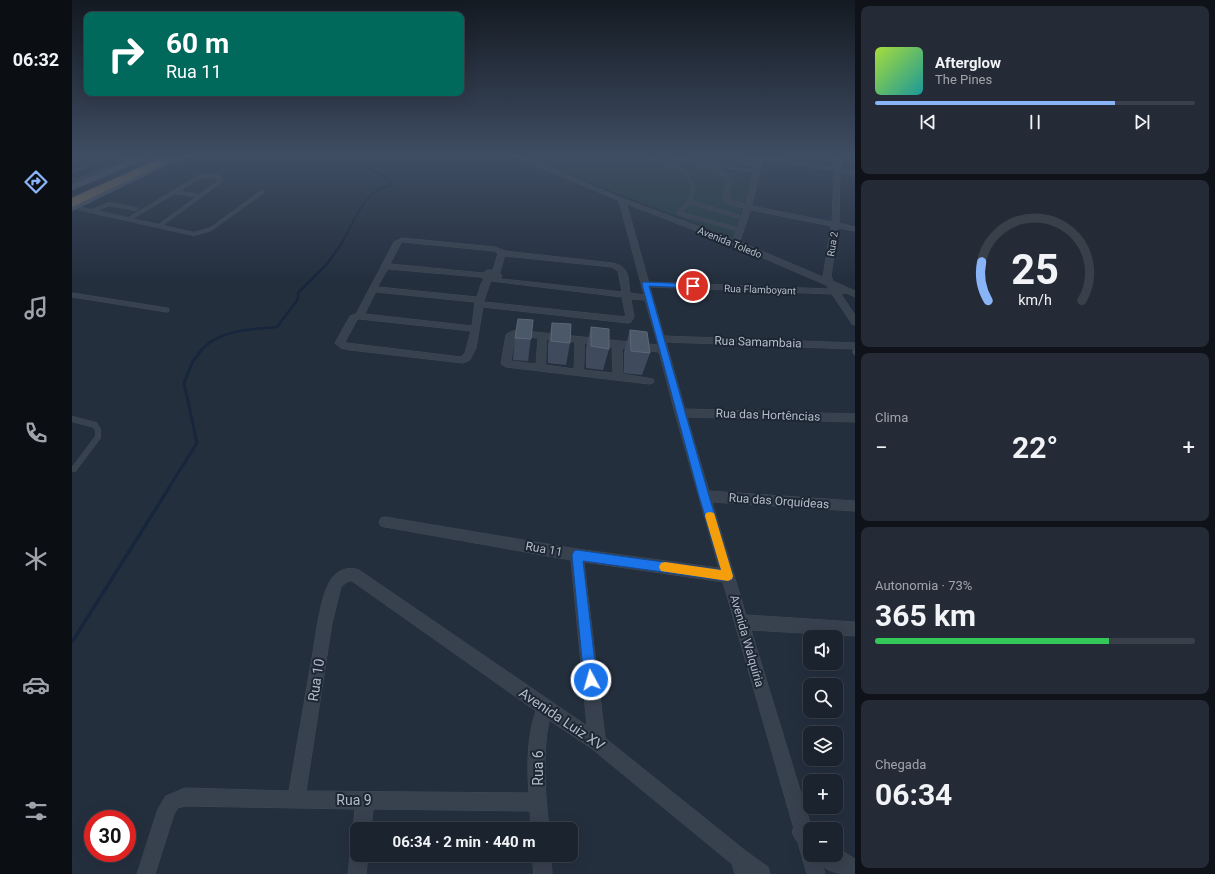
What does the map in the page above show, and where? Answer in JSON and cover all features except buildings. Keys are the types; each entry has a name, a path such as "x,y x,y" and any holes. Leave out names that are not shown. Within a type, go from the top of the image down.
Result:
{"highway":[{"path":"72,206 91,197"}],"main road":[{"path":"72,206 92,197"}],"street":[{"name":"Avenida Toledo","path":"614,197 736,243 853,293"},
{"path":"726,197 727,201 748,208 855,229"},
{"path":"736,243 751,197"},
{"name":"Rua 2","path":"829,283 827,276 835,225 836,197"},
{"name":"Avenida Walquíria","path":"622,200 704,496 803,823"},
{"path":"359,316 372,289 398,242 404,240 496,249 502,253 619,267 622,270 630,317 628,320 372,289"},
{"path":"475,329 359,316 353,318 340,343 341,345 357,348 461,360 468,358 475,329 480,302 485,284 492,275 502,253"},
{"name":"Rua Flamboyant","path":"387,263 492,275 502,281 626,292 647,290 853,293"},
{"path":"829,283 855,322"},
{"name":"Rua Samambaia","path":"541,369 506,364 510,335 516,333 617,344 855,346"},
{"path":"543,336 541,369 649,381"},
{"path":"579,373 580,340"},
{"path":"617,344 618,378"},
{"name":"Rua das Hortências","path":"680,413 855,418"},
{"name":"Rua das Orquídeas","path":"704,496 855,506"},
{"name":"Rua 11","path":"385,522 577,555 728,576"},
{"path":"577,555 597,742"},
{"name":"Avenida Luiz XV","path":"354,574 545,708 597,742 742,867 761,874"},
{"name":"Rua 10","path":"296,800 325,623 332,593 336,583 343,576 354,574"},
{"path":"741,622 855,629"},
{"name":"Rua 6","path":"539,822 538,732 540,718 545,708"},
{"name":"Rua 9","path":"146,874 163,816 172,802 185,797 296,800 538,802"},
{"path":"363,822 366,800"},
{"path":"357,874 358,862"},
{"path":"542,862 543,874"},
{"name":"Avenida Walquíria","path":"813,862 816,874"},
{"path":"839,862 855,872"}],"lane":[{"path":"129,219 167,197"},
{"path":"159,226 199,197"},
{"path":"72,206 194,234 211,229 255,197"},
{"path":"691,197 690,202 682,207 678,213 740,230"},
{"path":"690,202 743,218"},
{"path":"91,211 109,204 136,208"},
{"path":"72,295 166,310"},
{"path":"72,419 95,425 98,430 98,436 74,469"}],"green space":[{"path":"627,197 746,197 733,238"}],"waterway":[{"path":"341,244 360,209 369,197"},
{"path":"199,353 206,345 224,335 245,330 277,327 298,299 298,293 327,264 342,243"},
{"path":"168,489 197,443 184,383 193,361 200,352"},
{"path":"72,642 169,488"}],"slow traffic":[{"path":"665,567 728,576 710,516"}],"route":[{"path":"591,680 577,555 728,576 680,413 645,284 693,286"}]}
